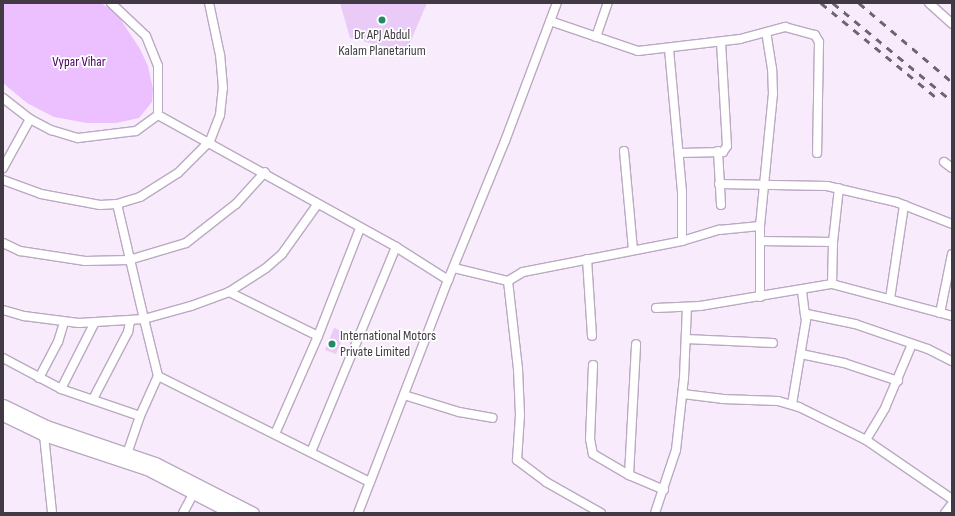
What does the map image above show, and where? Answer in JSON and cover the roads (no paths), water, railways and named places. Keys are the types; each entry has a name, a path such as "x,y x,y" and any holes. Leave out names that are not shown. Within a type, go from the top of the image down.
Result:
{"main road":[{"path":"3,405 46,426 155,463 253,513"},
{"path":"3,415 44,435 147,469 232,513"}],"street":[{"path":"111,3 146,36 158,66 158,115"},
{"path":"3,180 41,194 100,205 117,204 140,197 178,173 210,141 220,115 223,88 220,55 209,3"},
{"path":"358,513 557,3"},
{"path":"596,37 608,3"},
{"path":"929,3 952,24"},
{"path":"550,21 638,51 669,49 721,42 785,27 809,32 818,37 817,153"},
{"path":"760,297 760,226 773,94 772,69 766,32"},
{"path":"679,153 722,152 727,146 721,42"},
{"path":"669,49 679,153 682,241"},
{"path":"3,98 30,119 51,130 78,138 136,131 158,115"},
{"path":"158,115 210,141 265,172 317,205 396,247 448,280"},
{"path":"3,168 30,119"},
{"path":"624,151 633,249"},
{"path":"718,152 718,184 721,205"},
{"path":"944,162 952,168"},
{"path":"3,243 20,251 85,261 129,260 186,243 236,204 265,172"},
{"path":"718,184 762,186 764,184 839,188 904,205 922,214 952,224"},
{"path":"832,284 833,242 839,188"},
{"path":"117,204 129,260 158,376 140,416 127,454"},
{"path":"3,310 24,316 64,322 94,324 130,322 192,306 229,292 282,254 317,205"},
{"path":"890,299 904,205"},
{"path":"454,268 508,281 523,272 633,249 682,241 719,230 760,226"},
{"path":"275,434 318,336 360,228"},
{"path":"760,241 833,242"},
{"path":"312,452 396,247"},
{"path":"940,313 951,269 952,254"},
{"path":"587,259 592,336"},
{"path":"508,281 518,369 520,415 517,460 546,482 601,513"},
{"path":"656,308 687,307 802,291 832,284 952,316"},
{"path":"792,404 801,354 805,317 802,291"},
{"path":"229,292 318,336"},
{"path":"655,513 664,490 676,450 683,394 687,307"},
{"path":"805,317 810,314 847,322 912,344 952,361"},
{"path":"39,378 58,342 64,322"},
{"path":"93,399 128,332 130,322"},
{"path":"61,389 94,324"},
{"path":"686,339 773,343"},
{"path":"629,475 636,344"},
{"path":"866,440 898,381 912,344"},
{"path":"801,354 844,363 898,381"},
{"path":"3,358 61,389 140,416"},
{"path":"593,365 590,448 598,458 629,475 664,490"},
{"path":"158,376 370,482"},
{"path":"683,394 792,404 866,440 952,499"},
{"path":"404,395 459,412 492,418"},
{"path":"44,435 52,513"},
{"path":"183,513 194,492"},
{"path":"945,513 952,504"}],"railway":[{"path":"821,3 936,97"},
{"path":"833,3 952,101"},
{"path":"859,3 952,82"}],"place":[{"name":"Dr APJ Abdul Kalam Planetarium","path":"382,20"},
{"name":"International Motors Private Limited","path":"332,344"}],"park label":[{"name":"Vypar Vihar","path":"79,62"}]}
